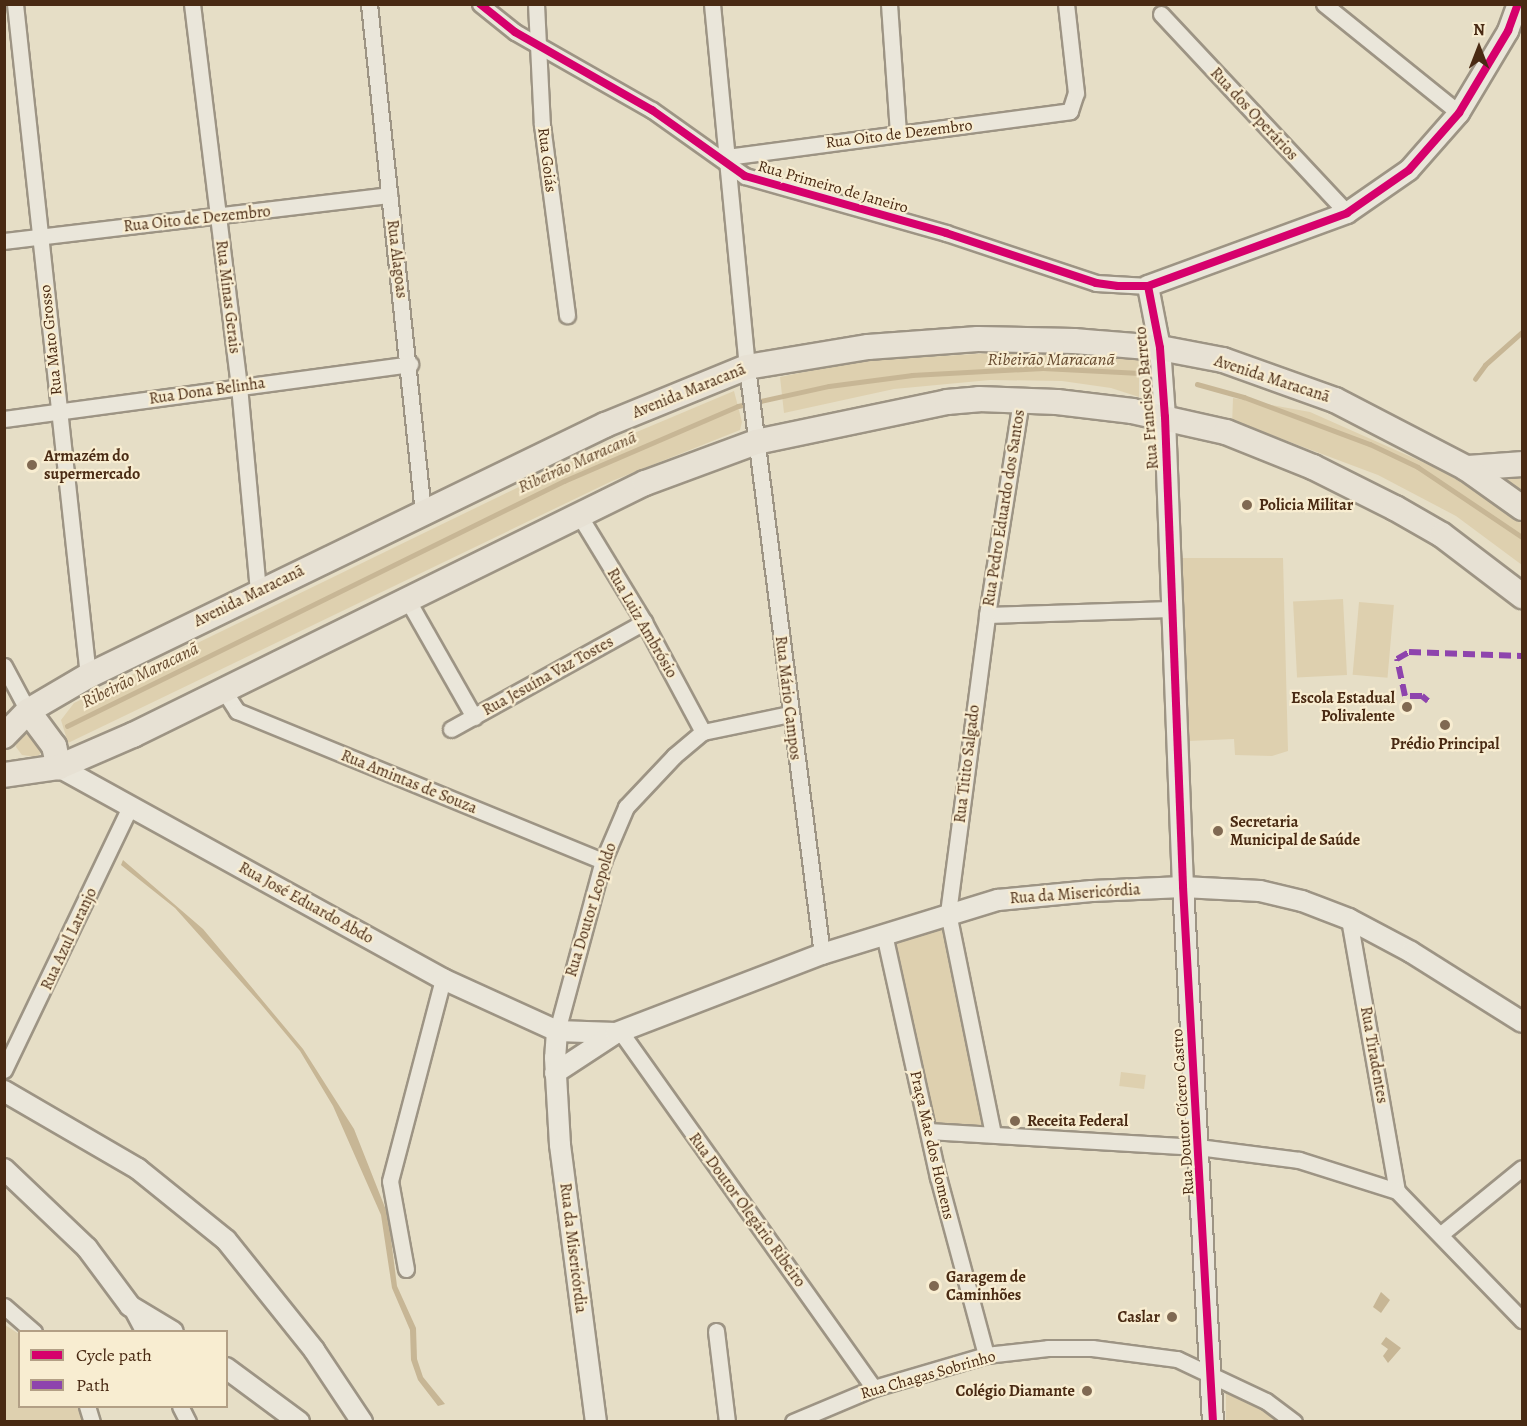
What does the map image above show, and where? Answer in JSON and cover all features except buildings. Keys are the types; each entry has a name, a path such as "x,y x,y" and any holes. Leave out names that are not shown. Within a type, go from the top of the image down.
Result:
{"main road":[{"name":"Avenida Maracanã","path":"5,735 28,711 88,676 258,591 605,424 748,373 919,341 1024,340 1160,348 1223,360 1335,400 1466,468 1522,508"},
{"path":"5,735 13,774 59,767 224,691 579,515 755,432 946,402 1021,400 1165,417 1226,432 1358,489 1442,535 1522,596"},
{"path":"1466,468 1522,464"},
{"path":"28,711 54,746 59,767"}],"street":[{"name":"Rua Mato Grosso","path":"15,4 88,676"},
{"name":"Rua Minas Gerais","path":"192,4 239,386 258,591"},
{"name":"Rua Alagoas","path":"369,4 410,364 423,513"},
{"name":"Rua Primeiro de Janeiro","path":"480,4 515,32 652,110 727,161 745,176 945,233 1096,283 1148,286"},
{"name":"Rua Goiás","path":"536,4 542,124 567,315"},
{"name":"Rua Mário Campos","path":"712,4 748,373 822,954"},
{"path":"889,4 898,134"},
{"name":"Rua Oito de Dezembro","path":"727,161 898,134 1070,111 1076,93 1066,4"},
{"path":"1324,4 1459,113"},
{"path":"1148,286 1347,213 1409,170 1459,113 1508,31 1518,4"},
{"name":"Rua dos Operários","path":"1161,14 1347,213"},
{"name":"Rua Oito de Dezembro","path":"4,241 218,218 389,195"},
{"name":"Rua Francisco Barreto","path":"1148,286 1160,348 1165,417 1170,609 1183,887"},
{"name":"Rua Dona Belinha","path":"4,419 410,364"},
{"name":"Rua Pedro Eduardo dos Santos","path":"987,615 1021,400"},
{"name":"Rua Luiz Ambrósio","path":"579,515 644,622 703,732"},
{"path":"407,599 474,717"},
{"path":"987,615 1170,609"},
{"name":"Rua Titito Salgado","path":"948,914 987,615"},
{"name":"Rua Jesuína Vaz Tostes","path":"451,729 644,622"},
{"path":"4,666 28,711"},
{"name":"Rua Amintas de Souza","path":"224,691 237,711 603,861"},
{"name":"Rua Doutor Leopoldo","path":"557,1031 603,861 626,807 674,756 703,732 790,714"},
{"name":"Rua José Eduardo Abdo","path":"59,767 443,979 557,1031"},
{"name":"Rua Azul Laranjo","path":"4,1070 106,862 131,805"},
{"name":"Rua da Misericórdia","path":"555,1073 618,1032 822,954 948,914 998,900 1040,895 1183,887 1260,891 1349,919 1411,952 1522,1022"},
{"name":"Rua Doutor Cícero Castro","path":"1183,887 1207,1285 1208,1372 1213,1422"},
{"path":"948,914 993,1134"},
{"name":"Rua Tiradentes","path":"1349,919 1397,1191"},
{"name":"Praça Mae dos Homens","path":"884,934 928,1131 986,1355"},
{"path":"406,1269 390,1181 443,979"},
{"name":"Rua da Misericórdia","path":"596,1422 560,1145 555,1073 557,1031 618,1032"},
{"name":"Rua Doutor Olegário Ribeiro","path":"618,1032 874,1388"},
{"path":"4,1091 138,1169 226,1240 314,1350 358,1418"},
{"path":"928,1131 1198,1147 1299,1160 1397,1191 1522,1320"},
{"path":"1441,1234 1522,1168"},
{"path":"4,1169 87,1248 130,1306 158,1330"},
{"path":"4,1306 32,1330"},
{"path":"717,1331 727,1422"},
{"name":"Rua Chagas Sobrinho","path":"793,1422 874,1388 986,1355 1048,1348 1092,1348 1177,1359 1266,1401 1294,1422"},
{"path":"228,1370 298,1422"},
{"path":"181,1408 188,1422"}],"shaded area":[{"path":"993,353 1139,358 1139,397 1111,388 1062,381 990,380 894,389 784,413 780,377 858,361"},
{"path":"734,391 742,422 740,430 612,481 68,743 61,720 74,703 601,447"},
{"path":"1233,398 1310,412 1445,472 1522,523 1522,565 1456,516 1378,475 1263,432 1232,426"},
{"path":"1503,477 1522,477 1522,497 1501,481"},
{"path":"1182,558 1283,558 1288,751 1272,756 1235,755 1234,739 1189,741"},
{"path":"1343,599 1347,675 1297,678 1293,602"},
{"path":"1359,602 1394,605 1388,678 1353,675"},
{"path":"28,728 44,751 36,757 22,755 16,747 17,738"},
{"path":"123,860 203,929 303,1049 354,1129 388,1215 397,1286 416,1328 417,1359 423,1377 445,1404 438,1406 418,1380 411,1360 410,1330 392,1288 381,1215 333,1106 300,1051 260,1003 175,908 121,865"},
{"path":"943,921 987,1127 935,1124 890,937"},
{"path":"1121,1072 1146,1075 1144,1089 1119,1086"},
{"path":"1381,1292 1390,1300 1381,1313 1373,1307"},
{"path":"5,1325 18,1333 18,1408 80,1408 87,1421 5,1422"},
{"path":"1386,1337 1401,1348 1388,1363 1383,1356 1388,1349 1381,1344"},
{"path":"1226,1386 1281,1421 1226,1421"}],"waterway":[{"path":"1475,379 1485,365 1522,332"},
{"name":"Ribeirão Maracanã","path":"67,726 564,481 738,406 829,386 912,375 1043,368 1140,373"},
{"name":"Ribeirão Maracanã","path":"1197,384 1244,397 1370,444 1418,467 1522,537"}],"marked path":[{"path":"1428,701 1422,696 1405,696 1397,659 1409,652 1522,656"}],"cycle path":[{"path":"480,4 515,32 652,110 745,176 946,233 1096,283 1118,286 1148,286 1347,213 1409,170 1459,113 1508,31 1518,4"},
{"path":"1148,286 1160,348 1165,417 1183,887 1213,1422"}],"place":[{"name":"Armazém do supermercado","path":"32,465"},
{"name":"Policia Militar","path":"1247,505"},
{"name":"Escola Estadual Polivalente","path":"1407,707"},
{"name":"Prédio Principal","path":"1445,725"},
{"name":"Secretaria Municipal de Saúde","path":"1218,831"},
{"name":"Receita Federal","path":"1015,1121"},
{"name":"Garagem de Caminhões","path":"934,1286"},
{"name":"Caslar","path":"1172,1317"},
{"name":"Colégio Diamante","path":"1087,1391"}]}
